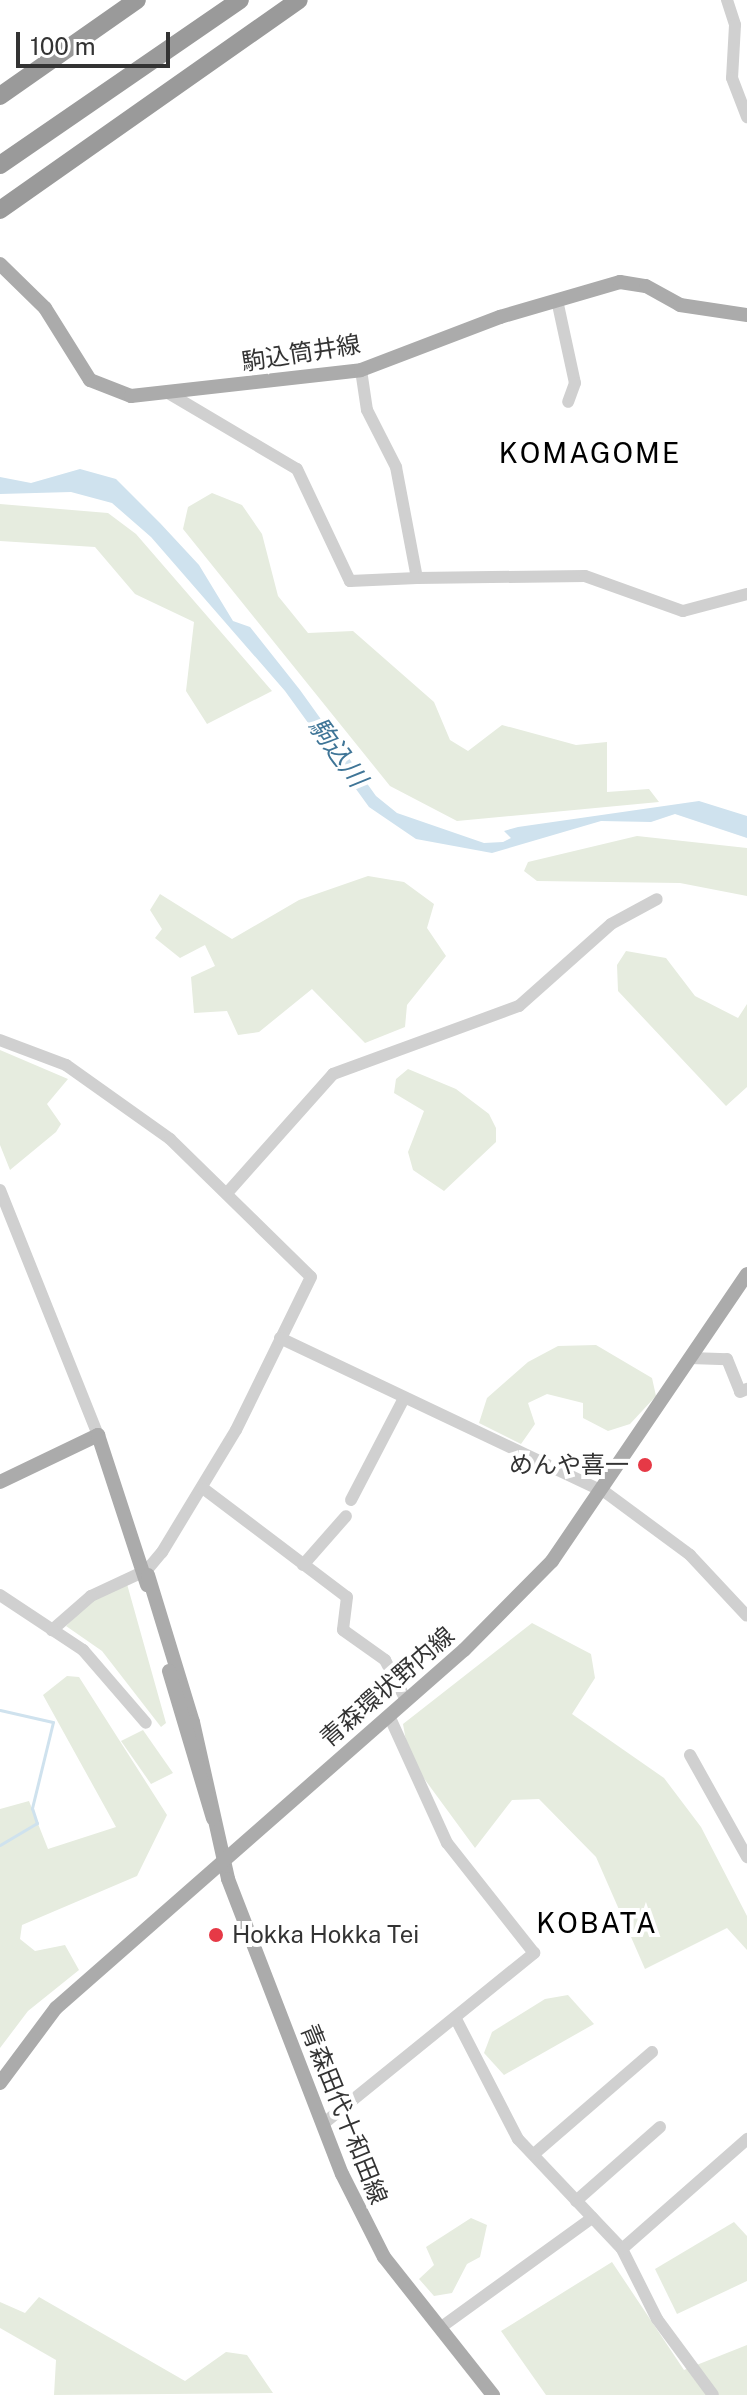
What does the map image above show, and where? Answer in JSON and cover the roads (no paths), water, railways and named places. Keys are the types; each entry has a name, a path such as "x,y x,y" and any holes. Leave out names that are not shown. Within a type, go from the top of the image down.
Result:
{"highway":[{"path":"0,96 137,0"},
{"path":"0,165 240,0"},
{"path":"0,210 299,0"}],"main road":[{"name":"駒込筒井線","path":"0,264 45,308 90,380 131,396 361,370 557,300 633,282 680,305 747,315"},
{"name":"青森環状野内線","path":"0,2082 35,2029 389,1716 535,1578 605,1492 747,1274"},
{"path":"0,1482 98,1435"},
{"name":"青森田代十和田線","path":"98,1435 147,1572 193,1722 223,1861 323,2124 363,2221 493,2395"}],"street":[{"path":"727,0 735,25 732,78 747,117"},
{"path":"557,300 575,383 568,402"},
{"path":"361,370 367,410 396,467 417,578"},
{"path":"170,394 297,469 350,581 585,576 683,611 747,594"},
{"path":"228,1192 333,1074 510,1011 611,924 657,899"},
{"path":"0,1040 66,1065 170,1139 228,1192 311,1277 204,1489 147,1572 95,1593 52,1630"},
{"path":"0,1190 98,1435"},
{"path":"280,1338 403,1400 605,1492 690,1555 747,1616"},
{"path":"690,1358 727,1359 740,1392 747,1389"},
{"path":"351,1500 403,1400"},
{"path":"204,1489 347,1597 343,1630 385,1660 406,1700"},
{"path":"303,1565 346,1516"},
{"path":"0,1595 103,1669 146,1723"},
{"path":"323,2124 534,1953 447,1843 389,1716"},
{"path":"690,1755 735,1841 747,1857"},
{"path":"735,1841 747,1830"},
{"path":"456,2019 500,2111 534,2154 622,2249 657,2319 713,2395"},
{"path":"534,2154 652,2052"},
{"path":"576,2201 660,2127"},
{"path":"622,2249 747,2139"},
{"path":"440,2328 592,2218"}],"water":[{"name":"駒込川","path":"80,469 116,479 199,565 233,621 250,627 300,690 376,796 397,813 484,843 503,842 511,838 504,831 518,827 699,801 747,816 747,838 675,814 651,822 601,821 492,853 416,839 369,807 285,691 151,537 112,503 71,492 0,494 0,477 31,483"}],"waterway":[{"path":"0,1710 53,1722 32,1808 37,1823 0,1845"}],"place":[{"name":"めんや喜一","path":"645,1465"},
{"name":"Hokka Hokka Tei","path":"216,1935"}],"district":[{"name":"KOMAGOME","path":"590,453"},
{"name":"KOBATA","path":"597,1923"}]}
